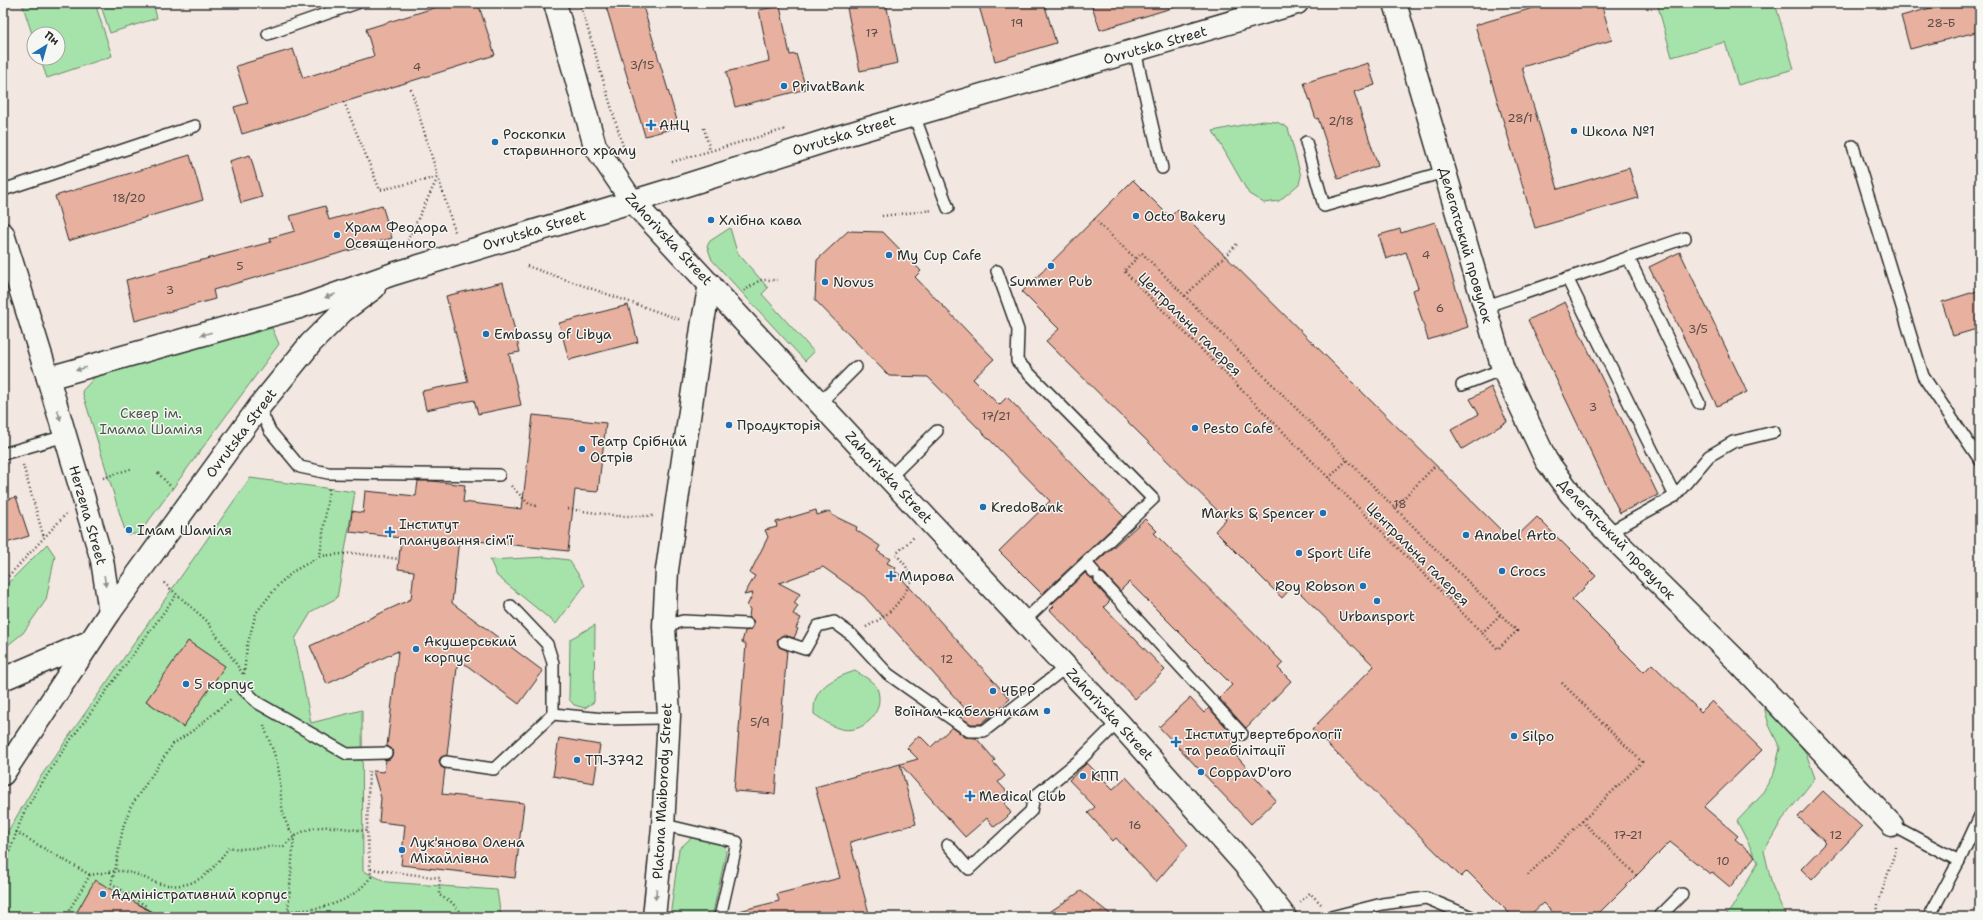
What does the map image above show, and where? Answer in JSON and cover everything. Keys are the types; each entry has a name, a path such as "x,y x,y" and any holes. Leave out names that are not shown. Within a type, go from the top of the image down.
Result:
{"street":[{"name":"Zahorivska Street","path":"555,3 595,146 632,201 1118,722 1245,865 1290,911"},
{"name":"Ovrutska Street","path":"48,378 300,306 393,274 914,115 1297,3"},
{"name":"Делегатський провулок","path":"1395,3 1503,369 1546,460 1571,494 1608,533 1736,660 1892,825"},
{"name":"Herzena Street","path":"3,234 48,378 102,560 110,612"},
{"name":"Ovrutska Street","path":"110,612 259,407 311,343 343,311 393,274"},
{"name":"Platona Maiborody Street","path":"654,917 663,827 669,716 664,626 667,570 703,321 710,284"},
{"path":"3,774 110,612"},
{"path":"3,679 89,642"}],"lane":[{"path":"268,34 356,3"},
{"path":"1135,51 1162,168"},
{"path":"914,115 948,208"},
{"path":"3,190 195,126"},
{"path":"1306,142 1324,206 1444,172"},
{"path":"1853,146 1923,376 1980,460"},
{"path":"1484,307 1685,238"},
{"path":"1628,257 1700,403"},
{"path":"997,271 1018,330 1017,361 1153,499 1024,621"},
{"path":"1567,278 1675,496"},
{"path":"820,403 856,368"},
{"path":"1462,385 1503,369"},
{"path":"259,407 270,431 300,467 328,473 499,475"},
{"path":"889,478 937,431"},
{"path":"1608,533 1675,496 1709,456 1733,442 1774,432"},
{"path":"3,454 65,436"},
{"path":"1086,563 1242,734"},
{"path":"446,762 494,769 553,714 553,663 547,644 511,606"},
{"path":"664,626 683,621 747,624"},
{"path":"784,642 805,649 818,626 834,622 852,635 888,674 969,732 984,731 1066,667"},
{"path":"243,689 258,704 347,754 386,753"},
{"path":"553,714 604,719 661,718 669,716"},
{"path":"948,845 969,869 1032,812 1034,798 1082,758 1118,722"},
{"path":"1929,917 1959,861 1980,816"},
{"path":"1892,825 1959,861"},
{"path":"663,827 673,827 737,842 720,917"},
{"path":"1658,917 1682,894"},
{"path":"1331,917 1382,904 1426,898 1472,917"}],"path":[{"path":"580,3 624,148"},
{"path":"410,89 455,233"},
{"path":"344,102 380,190 438,177"},
{"path":"704,128 710,151"},
{"path":"404,248 438,177"},
{"path":"882,216 948,208"},
{"path":"1094,219 1136,259"},
{"path":"1185,296 1236,244"},
{"name":"Центральна галерея","path":"1142,253 1185,296 1517,631 1498,649 1124,271 1142,253"},
{"path":"527,266 685,322"},
{"path":"738,295 760,280 777,280"},
{"path":"19,449 44,538"},
{"path":"1329,479 1347,460"},
{"path":"1394,508 1436,465"},
{"path":"103,478 133,468"},
{"path":"158,473 176,492"},
{"path":"320,556 329,488 328,473"},
{"path":"499,475 529,504 537,506"},
{"path":"568,509 618,516 674,516"},
{"path":"3,582 69,511"},
{"path":"852,635 885,618 901,599 911,582 906,566 896,554 917,534"},
{"path":"164,583 207,621 244,676 247,646 256,613 279,584 289,576 320,556 353,553 399,559"},
{"path":"3,870 23,814 67,745 177,594"},
{"path":"1482,633 1500,615"},
{"path":"1528,875 1642,762 1560,681"},
{"path":"144,917 146,906 111,883 115,871 123,827 131,806 173,744 195,729 243,689"},
{"path":"258,704 278,767 281,809 286,827 294,836 288,917"},
{"path":"288,911 329,906 362,889 372,877 367,831 369,753"},
{"path":"1582,821 1636,876"},
{"path":"1877,917 1878,904 1896,849 1892,825"},
{"path":"16,832 90,875 128,870 167,885 183,884 201,879 217,865 229,847 239,849 284,846 294,836 316,826 367,831"},
{"path":"371,869 440,878 439,895 451,902 466,917"},
{"path":"65,917 90,875"},
{"path":"1290,911 1310,893"},
{"path":"298,910 299,917"}],"green space":[{"path":"22,3 95,3 112,56 47,78 43,66 66,66 66,26 29,26"},
{"path":"100,3 153,3 157,18 110,33"},
{"path":"1657,3 1775,3 1794,69 1738,85 1725,42 1672,57"},
{"path":"1262,121 1277,122 1288,128 1301,176 1299,184 1279,201 1264,203 1249,194 1213,131"},
{"path":"730,228 737,252 768,288 762,294 814,352 805,361 712,260 707,246 710,241"},
{"name":"Сквер ім. Імама Шаміля","path":"272,328 279,344 139,534 126,534 82,391 96,376"},
{"path":"250,478 355,492 337,598 312,611 295,639 311,723 362,710 363,871 387,882 497,890 501,917 3,917 3,844 8,831 39,779"},
{"path":"47,544 55,556 46,600 23,633 3,649 3,588"},
{"path":"545,557 569,560 585,585 556,624 497,576 490,560"},
{"path":"595,625 594,702 585,708 574,705 569,699 570,639"},
{"path":"855,671 868,679 876,687 879,699 878,707 875,714 864,725 849,730 837,728 814,714 815,701 817,695 825,685 843,675"},
{"path":"1764,707 1771,708 1806,753 1815,778 1782,820 1764,851 1772,885 1786,917 1725,917 1733,906 1758,862 1737,821 1760,797 1774,773 1780,748 1769,725"},
{"path":"692,837 721,843 725,847 726,853 712,917 670,917 679,849"}],"building":[{"path":"450,3 478,3 495,55 242,134 234,107 248,103 236,66 293,49 303,78 374,56 366,29"},
{"path":"605,3 642,3 679,127 645,136"},
{"path":"846,3 886,3 898,63 860,71"},
{"path":"978,3 1044,3 1056,43 995,61"},
{"path":"1091,3 1174,3 1175,7 1100,30"},
{"path":"1550,3 1601,3 1612,40 1522,67 1558,189 1629,168 1638,198 1535,228 1475,25"},
{"path":"1949,3 1980,3 1980,31 1910,49 1901,16"},
{"path":"780,6 790,55 796,54 806,89 735,107 726,72 769,61 759,10"},
{"path":"1368,63 1375,85 1354,92 1378,166 1338,179 1318,118 1316,119 1304,83"},
{"path":"190,155 203,200 68,241 55,196"},
{"path":"250,155 262,197 241,203 229,161"},
{"path":"1133,180 1170,217 1178,209 1512,541 1537,517 1596,576 1572,600 1644,672 1652,664 1701,712 1712,701 1762,750 1704,807 1738,836 1735,839 1755,856 1730,887 1712,872 1710,874 1670,842 1595,917 1557,917 1543,903 1530,915 1513,917 1467,871 1461,877 1312,729 1374,666 1293,586 1282,598 1215,531 1226,519 1046,341 1059,329 1022,292"},
{"path":"382,205 392,238 213,290 215,299 135,321 126,280 271,242 270,238 295,231 290,216 325,206 329,220"},
{"path":"1435,222 1468,327 1428,340 1413,290 1418,288 1406,252 1386,259 1379,235 1400,229 1401,233"},
{"path":"848,231 883,232 921,271 915,277 994,359 973,379 999,405 1007,397 1124,517 1042,594 999,551 1050,501 928,377 889,376 815,300 817,260"},
{"path":"1680,252 1747,392 1717,406 1649,267"},
{"path":"503,282 520,352 509,354 521,405 478,414 474,400 426,410 422,391 468,382 446,296"},
{"path":"1980,290 1980,328 1953,336 1942,302"},
{"path":"1565,302 1658,495 1620,513 1528,320"},
{"path":"628,305 638,342 569,360 559,323"},
{"path":"1491,387 1507,422 1462,449 1451,430 1479,414 1470,399"},
{"name":"Акушерський корпус","path":"533,415 606,423 598,492 575,490 568,551 459,539 452,603 543,671 519,704 458,659 447,755 441,757 439,761 441,767 445,769 442,794 524,803 515,878 401,865 405,825 379,822 381,798 373,771 384,772 386,760 390,759 393,753 392,749 387,746 398,651 327,684 310,646 411,599 414,571 398,569 401,538 350,532 352,511 363,513 365,491 416,496 418,481 432,481 465,485 463,502 522,509"},
{"path":"16,497 29,536 3,544 3,501"},
{"path":"816,510 817,515 830,511 832,515 857,527 856,530 880,546 877,551 890,559 887,563 896,568 894,571 904,577 903,580 1010,699 981,724 971,724 962,718 968,712 864,596 823,567 779,583 800,594 794,603 798,606 793,614 801,618 796,628 798,629 794,638 783,635 777,640 779,647 787,650 775,794 734,791 746,644 742,642 745,631 751,630 754,624 753,620 749,617 750,609 747,606 753,593 744,595 755,576 750,573 768,537 765,530 777,527 776,522"},
{"path":"1145,519 1157,531 1154,533 1283,663 1278,668 1291,681 1246,728 1219,698 1232,685 1129,582 1120,591 1105,574 1101,572 1095,563"},
{"path":"1085,573 1093,579 1095,584 1110,601 1104,607 1165,670 1135,699 1050,610 1054,606 1052,604"},
{"name":"5 корпус","path":"188,641 225,666 183,727 146,701"},
{"path":"1190,698 1204,713 1209,708 1236,738 1231,743 1235,747 1231,750 1276,800 1251,824 1159,727"},
{"path":"952,727 965,737 976,738 995,760 993,762 1005,776 998,782 1012,797 1004,803 1011,813 1005,819 994,827 987,818 965,837 900,764 918,759 907,748 919,735 931,747"},
{"name":"ТП-3792","path":"559,738 600,745 594,783 553,776"},
{"path":"1087,763 1113,789 1126,777 1188,845 1156,882 1116,838 1113,841 1088,813 1095,807 1069,780"},
{"path":"900,764 916,824 850,842 870,917 740,917 739,911 779,901 777,894 840,878 815,787"},
{"path":"1823,791 1862,827 1812,880 1801,869 1826,843 1798,817"},
{"name":"Адміністративний корпус","path":"95,880 161,917 74,917"},
{"path":"1081,891 1114,917 1042,917"}],"place":[{"name":"PrivatBank","path":"784,86"},
{"name":"АНЦ","path":"651,125"},
{"name":"Школа №1","path":"1574,131"},
{"name":"Роскопки старвинного храму","path":"495,142"},
{"name":"Octo Bakery","path":"1136,216"},
{"name":"Хлібна кава","path":"711,220"},
{"name":"Храм Феодора Освященного","path":"337,235"},
{"name":"My Cup Cafe","path":"889,255"},
{"name":"Summer Pub","path":"1051,266"},
{"name":"Novus","path":"825,282"},
{"name":"Embassy of Libya","path":"486,334"},
{"name":"Продукторія","path":"729,425"},
{"name":"Pesto Cafe","path":"1195,428"},
{"name":"Театр Срібний Острів","path":"582,449"},
{"name":"KredoBank","path":"983,507"},
{"name":"Marks & Spencer","path":"1323,513"},
{"name":"Імам Шаміля","path":"129,530"},
{"name":"Інститут планування сім'ї","path":"390,532"},
{"name":"Anabel Arto","path":"1466,535"},
{"name":"Sport Life","path":"1299,553"},
{"name":"Crocs","path":"1502,571"},
{"name":"Мирова","path":"891,576"},
{"name":"Roy Robson","path":"1363,586"},
{"name":"Urbansport","path":"1377,601"},
{"name":"Акушерський корпус","path":"416,649"},
{"name":"5 корпус","path":"186,684"},
{"name":"ЧБРР","path":"993,691"},
{"name":"Воїнам-кабельникам","path":"1047,711"},
{"name":"Silpo","path":"1514,736"},
{"name":"Інститут вертебрології та реабілітації","path":"1176,742"},
{"name":"ТП-3792","path":"577,760"},
{"name":"CoppavD'oro","path":"1201,772"},
{"name":"КПП","path":"1083,776"},
{"name":"Medical Club","path":"970,796"},
{"name":"Лук'янова Олена Міхайлівна","path":"402,850"},
{"name":"Адміністративний корпус","path":"103,894"}]}
